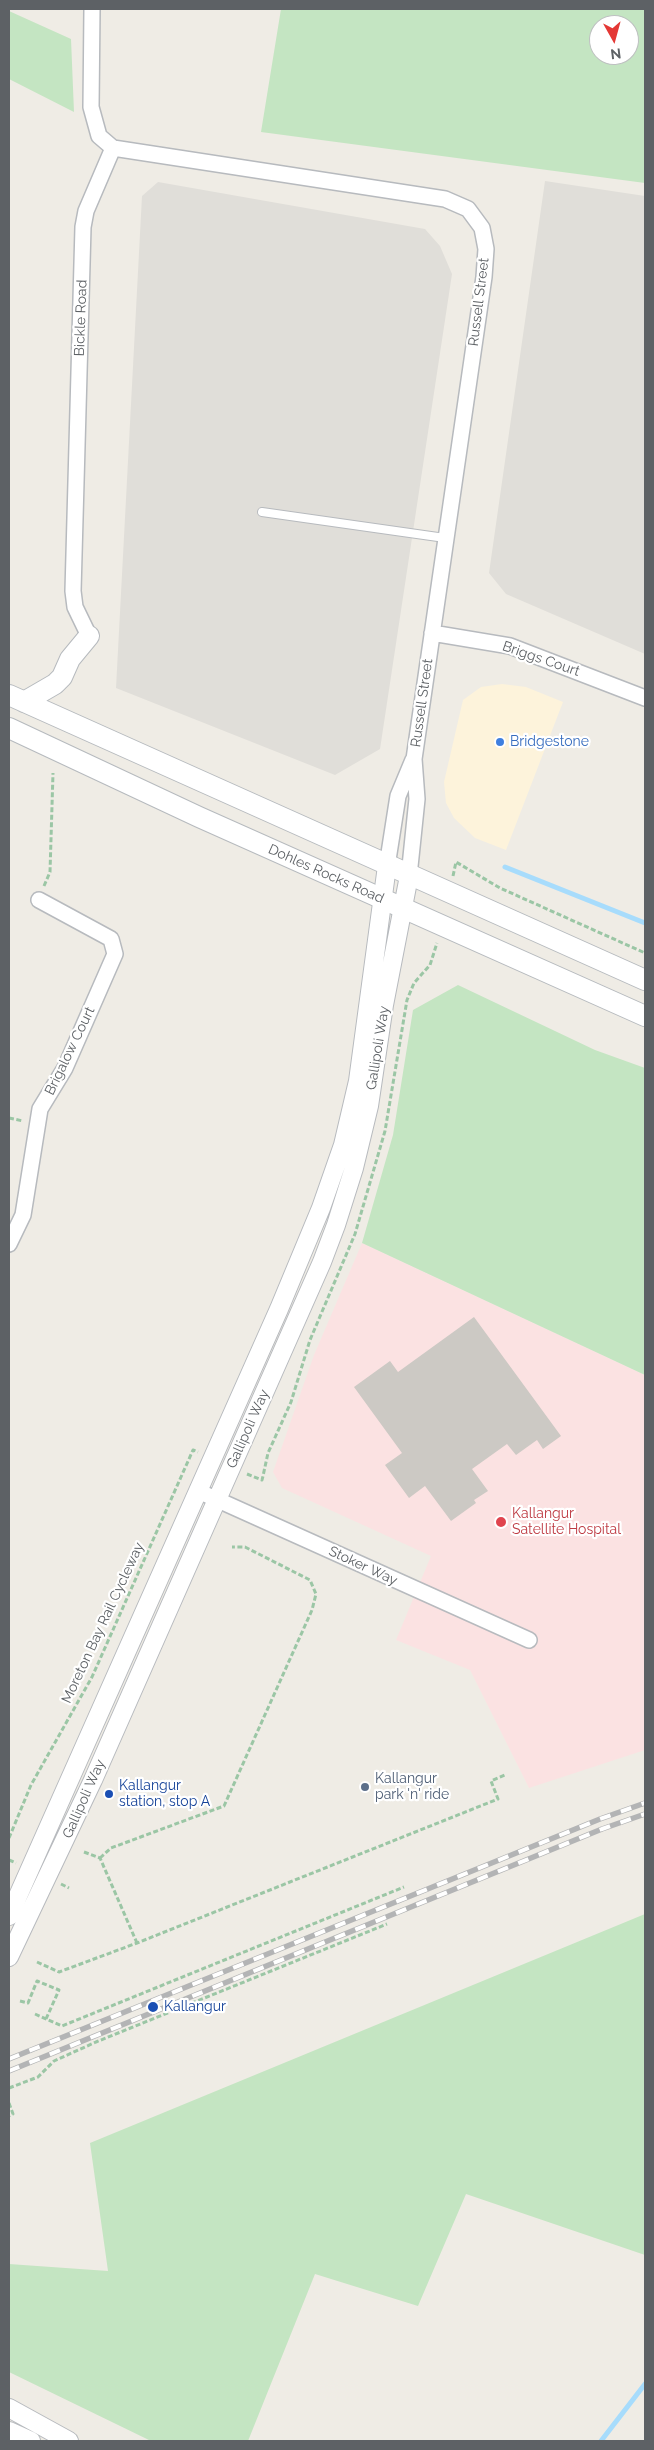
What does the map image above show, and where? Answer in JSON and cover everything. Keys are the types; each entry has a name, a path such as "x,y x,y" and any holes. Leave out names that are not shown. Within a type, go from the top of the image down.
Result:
{"main road":[{"path":"16,699 55,684 62,676 70,659 89,636"},
{"path":"16,699 645,980"},
{"name":"Dohles Rocks Road","path":"9,728 384,900 645,1016"}],"street":[{"path":"92,9 90,96 92,118 99,136 112,148"},
{"name":"Russell Street","path":"112,148 423,194 453,201 473,215 484,235 485,264 414,759 417,799 409,876"},
{"name":"Bickle Road","path":"89,636 75,607 73,591 83,227 86,210 112,148"},
{"name":"Briggs Court","path":"432,633 510,646 645,698"},
{"name":"Russell Street","path":"387,866 398,796 414,759"},
{"name":"Gallipoli Way","path":"9,1916 308,1241 343,1145 358,1081 384,900 387,866"},
{"name":"Gallipoli Way","path":"9,1957 93,1780 322,1262 345,1198 369,1106 384,1005 409,876"},
{"name":"Brigalow Court","path":"9,1244 23,1214 40,1109 61,1076 115,954 111,938 39,900"},
{"name":"Stoker Way","path":"198,1491 529,1640"},
{"path":"9,2408 69,2441"},
{"path":"9,2431 31,2441"}],"lane":[{"path":"262,512 445,538"}],"path":[{"path":"39,900 50,872 53,773"},
{"path":"455,869 456,862 500,888 645,954"},
{"name":"Moreton Bay Rail Cycleway","path":"9,1838 31,1786 92,1678 193,1450 202,1454"},
{"path":"100,1858 111,1848 224,1806 312,1610 316,1594 310,1580 246,1547 232,1546"},
{"path":"37,1962 59,1972 137,1943 498,1799 491,1781 505,1775"},
{"path":"84,1852 100,1858 137,1943"},
{"path":"35,2014 62,2026 404,1887"},
{"path":"9,2088 38,2077 54,2061 79,2050 387,1924"},
{"path":"20,2002 28,2004 37,1982 59,1990 46,2019"},
{"path":"9,2103 13,2114 9,2116"}],"shaded area":[{"path":"545,181 645,196 645,654 506,594 489,573"},
{"path":"158,182 425,229 440,246 452,274 380,749 335,775 116,688 142,196"},
{"name":"Bridgestone","path":"502,684 526,687 563,702 506,850 475,838 454,818 446,803 444,782 463,700 481,687"},
{"name":"Kallangur Satellite Hospital","path":"362,1243 645,1375 645,1750 529,1788 470,1670 396,1640 431,1556 282,1488 273,1472 314,1355"}],"green space":[{"path":"281,9 645,9 645,183 261,132"},
{"path":"9,11 71,39 74,112 9,79"},
{"path":"458,985 595,1050 645,1068 645,1375 362,1243 393,1135 413,1010"},
{"path":"645,1914 645,2255 466,2194 418,2306 315,2274 248,2441 151,2441 9,2372 9,2264 108,2271 90,2143"}],"building":[{"path":"474,1317 561,1436 543,1449 537,1440 516,1455 507,1444 472,1469 488,1491 474,1500 476,1503 451,1521 425,1486 409,1498 385,1465 402,1453 354,1387 390,1361 398,1372"}],"waterway":[{"path":"505,867 645,923"},
{"path":"601,2441 645,2384"}],"railway":[{"path":"9,2059 600,1819 645,1803"},
{"path":"9,2071 602,1829 645,1814"}],"place":[{"name":"Bridgestone","path":"500,742"},
{"name":"Kallangur Satellite Hospital","path":"501,1522"},
{"name":"Kallangur park 'n' ride","path":"365,1787"},
{"name":"Kallangur station, stop A","path":"109,1794"},
{"name":"Kallangur","path":"153,2007"}]}
